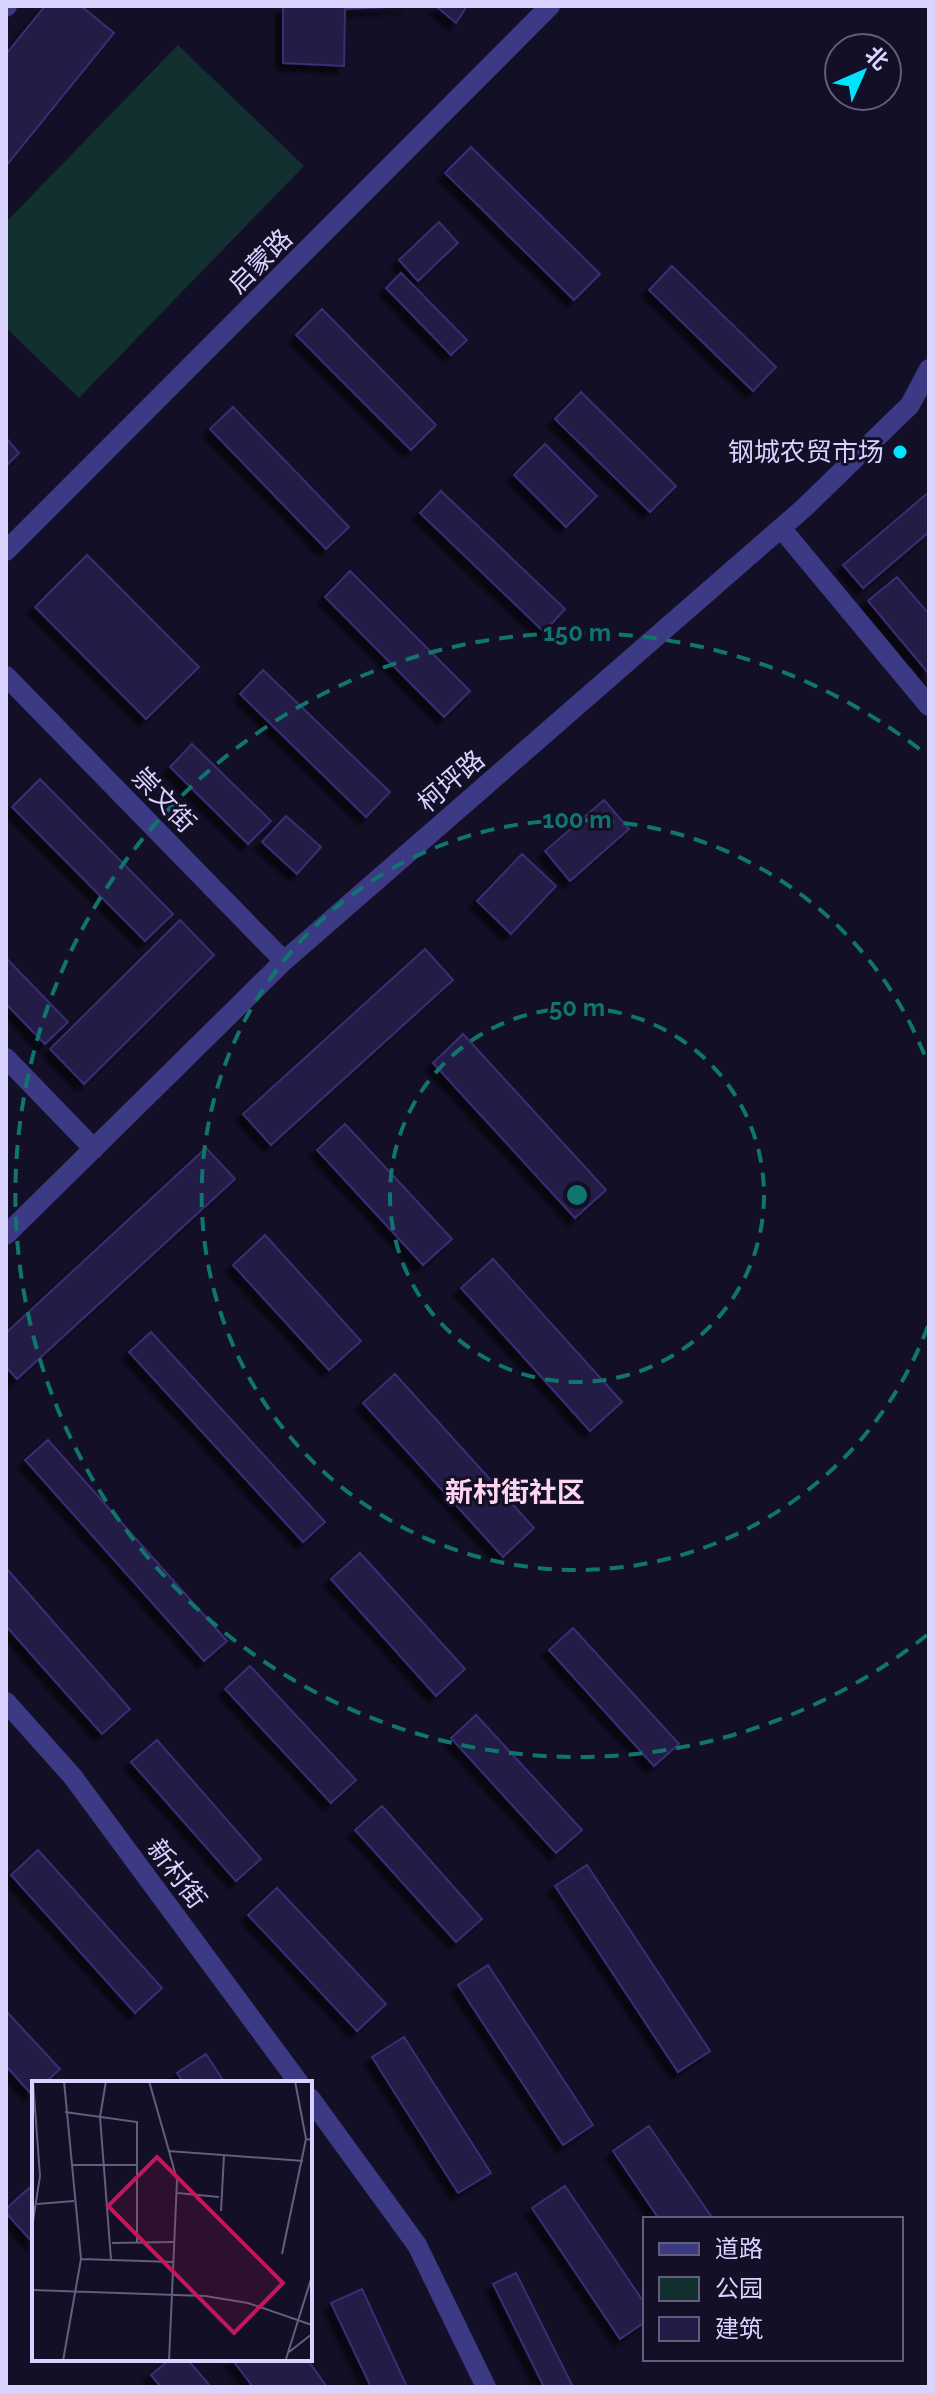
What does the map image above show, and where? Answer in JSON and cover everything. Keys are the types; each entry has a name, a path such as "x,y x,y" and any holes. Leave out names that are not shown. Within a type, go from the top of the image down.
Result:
{"street":[{"name":"启蒙路","path":"6,551 550,6"},
{"name":"柯坪路","path":"6,1235 284,961 781,528 910,405 929,369"},
{"path":"781,528 929,706"},
{"name":"崇文街","path":"6,676 284,961"},
{"path":"6,1058 94,1149"},
{"name":"新村街","path":"6,1702 73,1777 298,2081"},
{"path":"312,2101 417,2245 486,2387"}],"green space":[{"path":"178,45 304,166 79,398 6,328 6,222"}],"building":[{"path":"45,6 81,6 114,33 6,166 6,54"},
{"path":"283,6 411,6 345,9 344,66 283,63"},
{"path":"436,6 467,6 456,23"},
{"path":"471,147 600,274 574,300 445,173"},
{"path":"439,222 458,243 418,281 399,260"},
{"path":"672,266 776,367 753,391 649,290"},
{"path":"401,273 467,340 451,355 386,288"},
{"path":"322,309 436,425 411,450 296,335"},
{"path":"581,392 676,486 650,512 555,419"},
{"path":"233,407 349,527 326,549 210,429"},
{"path":"6,438 19,453 6,466"},
{"path":"545,444 597,496 566,527 514,475"},
{"path":"441,491 565,609 544,632 420,513"},
{"path":"929,492 929,532 863,588 843,565"},
{"path":"87,555 199,667 146,719 35,607"},
{"path":"350,571 470,691 444,717 325,597"},
{"path":"897,577 929,614 929,674 868,601"},
{"path":"263,670 390,792 366,817 240,694"},
{"path":"192,744 271,821 248,844 170,767"},
{"path":"40,779 173,914 145,941 12,807"},
{"path":"604,800 629,829 570,881 545,851"},
{"path":"286,816 321,847 297,874 262,842"},
{"path":"522,854 556,886 511,934 477,901"},
{"path":"180,920 214,955 84,1084 50,1049"},
{"path":"425,949 453,980 271,1145 243,1114"},
{"path":"6,958 68,1022 45,1044 6,1004"},
{"path":"463,1034 606,1190 575,1218 433,1063"},
{"path":"345,1124 452,1239 423,1265 317,1150"},
{"path":"206,1148 235,1179 17,1379 6,1367 6,1333"},
{"path":"265,1235 361,1341 329,1370 233,1265"},
{"path":"493,1259 622,1402 590,1431 461,1288"},
{"path":"151,1332 325,1522 303,1542 129,1352"},
{"path":"395,1374 534,1528 503,1557 363,1403"},
{"path":"48,1440 227,1641 204,1661 25,1460"},
{"path":"360,1553 465,1669 436,1696 331,1579"},
{"path":"6,1568 130,1709 102,1734 6,1626"},
{"path":"573,1628 679,1744 654,1766 549,1650"},
{"path":"250,1666 356,1780 331,1803 225,1689"},
{"path":"476,1715 582,1830 556,1853 451,1738"},
{"path":"157,1740 261,1859 236,1881 131,1762"},
{"path":"382,1806 482,1919 456,1942 355,1830"},
{"path":"38,1850 162,1988 135,2013 11,1875"},
{"path":"587,1865 710,2051 678,2072 555,1886"},
{"path":"277,1888 386,2004 357,2031 248,1915"},
{"path":"488,1965 593,2125 563,2145 458,1985"},
{"path":"6,2011 60,2069 47,2081 32,2081 32,2095 6,2066"},
{"path":"404,2037 491,2173 458,2193 372,2057"},
{"path":"206,2054 224,2081 183,2081 177,2073"},
{"path":"649,2126 712,2217 658,2217 613,2151"},
{"path":"565,2186 643,2301 643,2323 620,2339 532,2208"},
{"path":"29,2188 32,2192 32,2242 6,2213 6,2209"},
{"path":"516,2273 573,2387 544,2387 493,2284"},
{"path":"362,2289 407,2387 371,2387 331,2303"},
{"path":"168,2361 189,2361 211,2387 161,2387 151,2375"},
{"path":"234,2361 308,2361 327,2387 253,2387"}],"place":[{"name":"钢城农贸市场","path":"900,452"}],"district":[{"name":"新村街社区","path":"515,1492"}]}
